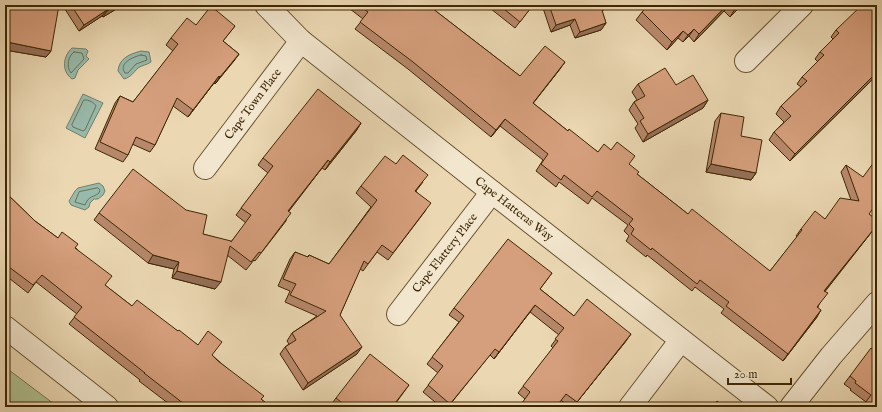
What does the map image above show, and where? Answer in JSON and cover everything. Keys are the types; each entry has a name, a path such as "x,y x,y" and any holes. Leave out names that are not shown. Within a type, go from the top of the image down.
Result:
{"street":[{"name":"Cape Hatteras Way","path":"266,5 301,41 767,407"},
{"path":"746,61 802,5"},
{"name":"Cape Town Place","path":"206,168 301,41"},
{"name":"Cape Flattery Place","path":"398,314 492,192"},
{"path":"791,407 831,356 877,303"},
{"path":"5,327 107,407"},
{"path":"630,407 681,340"}],"green space":[{"path":"5,367 58,407 5,407"}],"water":[{"path":"72,48 86,49 88,51 86,56 89,59 78,70 75,78 72,79 68,76 64,64 69,51"},
{"path":"141,51 149,52 151,62 138,68 130,76 124,79 118,71 120,63 129,55"},
{"path":"83,94 103,103 85,138 66,128"},
{"path":"99,183 103,186 105,191 98,199 94,199 90,203 89,207 85,210 71,205 69,201 78,188"}],"building":[{"path":"5,5 59,5 51,51 7,42 9,29 5,28"},
{"path":"71,5 116,5 84,25"},
{"path":"359,5 428,5 520,76 545,46 565,62 533,103 568,131 569,129 598,152 604,144 611,150 617,142 635,156 629,164 639,172 637,174 688,214 692,209 770,271 815,211 825,219 840,198 859,201 846,165 863,177 877,158 877,203 869,214 877,220 877,225 824,291 828,293 817,307 821,310 788,354 726,306 729,302 700,280 697,284 652,248 651,250 631,234 634,229 629,224 633,219 597,191 592,197 564,175 561,180 541,164 548,154 505,119 496,130 413,62 360,22 368,12"},
{"path":"499,5 533,5 520,22"},
{"path":"549,5 603,5 604,9 602,10 606,23 580,32 575,19 556,25"},
{"path":"649,5 727,5 699,34 694,29 688,35 683,31 672,42 642,12"},
{"path":"731,5 740,5 735,9"},
{"path":"862,5 877,5 877,72 795,154 774,132 791,116 781,106 807,81 802,77 824,55 820,52 839,33 836,30"},
{"path":"211,6 235,26 223,41 239,54 220,77 219,76 193,110 177,98 155,145 136,137 128,155 100,142 120,96 133,102 178,44 171,38 187,18 196,25"},
{"path":"665,68 676,85 693,75 708,100 648,134 640,121 644,118 634,102 645,96 638,84"},
{"path":"318,89 361,123 330,162 328,160 288,211 291,213 261,253 259,252 251,262 230,246 221,282 177,271 179,262 153,255 99,213 133,169 186,210 207,215 203,234 231,242 251,215 241,208 273,166 263,158"},
{"path":"721,113 744,117 741,136 762,140 756,173 711,164"},
{"path":"403,155 428,175 415,191 431,203 393,253 382,245 368,264 364,261 340,315 362,347 308,383 285,347 296,340 292,333 326,311 290,295 296,284 283,279 295,252 308,257 309,255 329,264 377,200 361,186 385,156 396,164"},
{"path":"5,192 35,221 58,238 62,232 78,244 75,248 112,276 105,285 132,306 137,300 198,345 208,331 222,342 212,355 264,396 261,399 271,407 188,407 74,317 82,307 42,275 33,285 5,264"},
{"path":"508,239 552,273 540,289 574,316 587,299 631,334 577,402 566,394 556,407 519,407 530,392 523,386 558,341 555,339 564,328 535,305 499,352 495,349 450,404 428,385 443,366 432,357 464,316 454,308"},
{"path":"871,348 877,353 877,407 862,407 871,395 855,383 856,381 850,376"},
{"path":"370,354 409,385 392,407 347,407 336,398"},
{"path":"717,401 725,407 712,407"}]}
